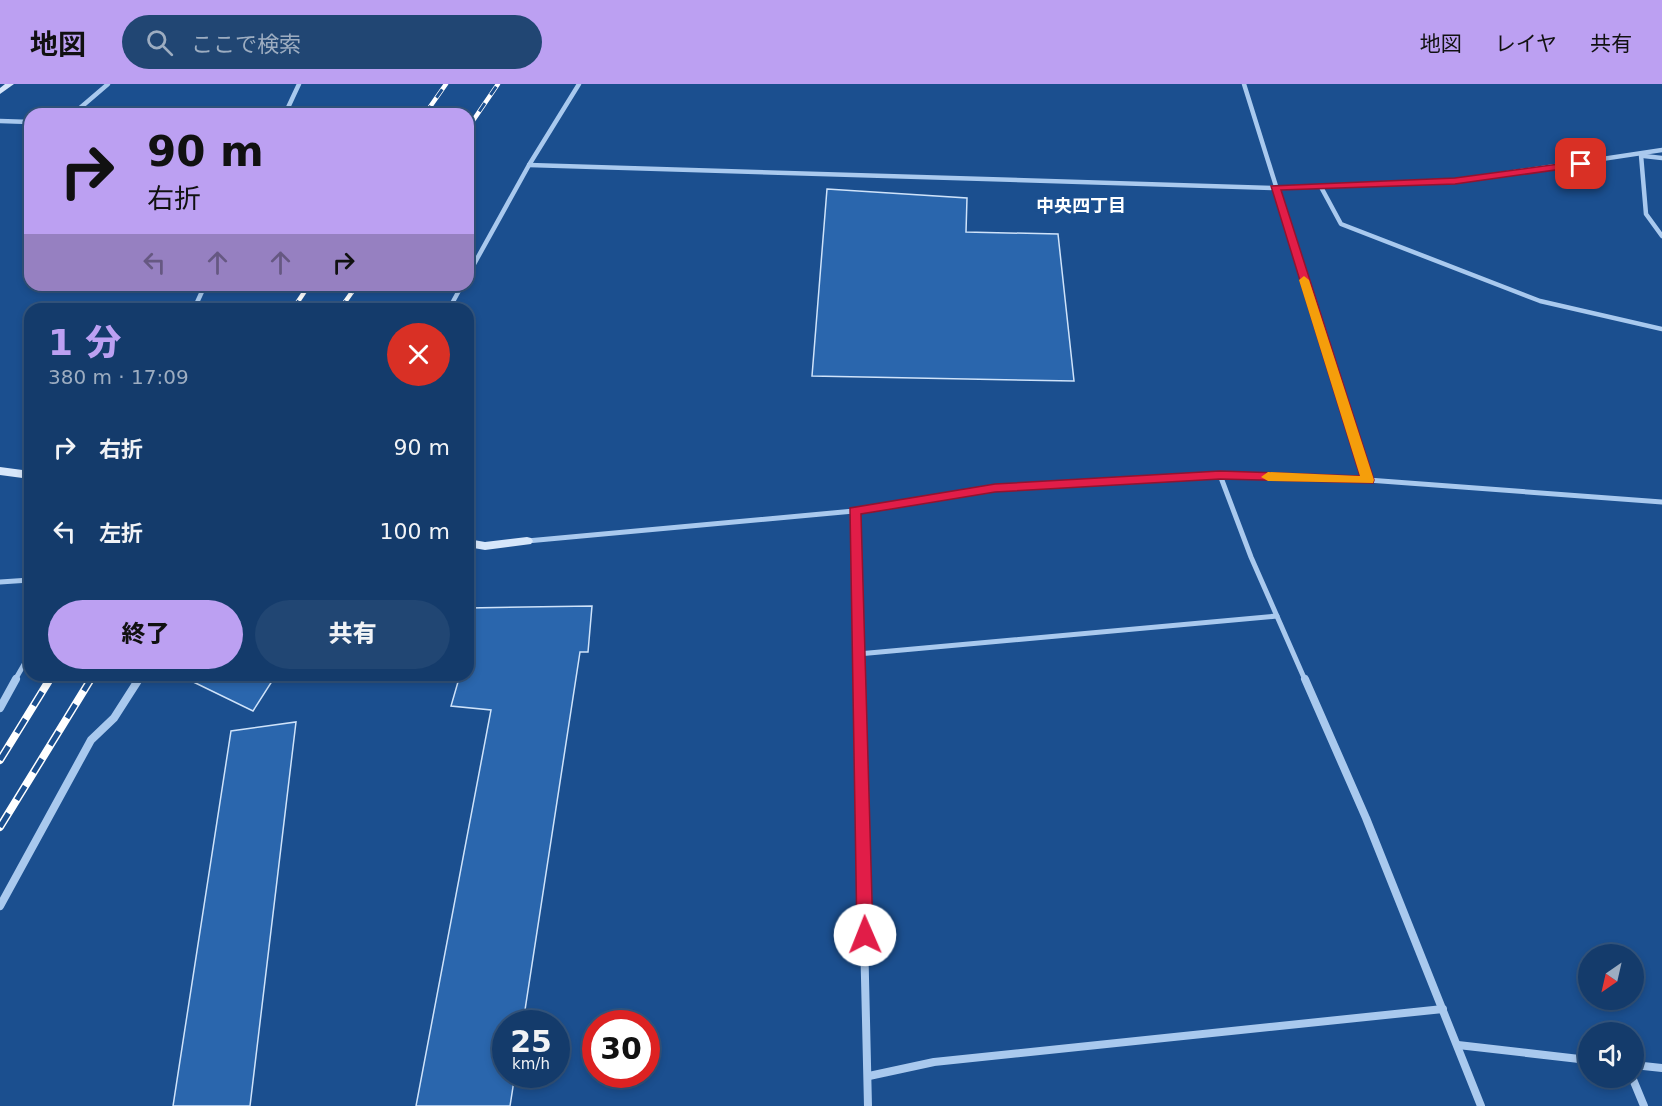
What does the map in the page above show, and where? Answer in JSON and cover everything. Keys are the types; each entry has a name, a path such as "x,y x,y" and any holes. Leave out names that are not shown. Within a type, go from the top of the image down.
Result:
{"street":[{"path":"0,92 10,84"},
{"path":"80,108 108,84"},
{"path":"288,108 299,84"},
{"path":"474,264 529,165 579,84"},
{"path":"1244,84 1368,480"},
{"path":"0,122 24,122"},
{"path":"529,165 1275,188 1455,181 1641,155 1662,150"},
{"path":"1641,155 1662,158"},
{"path":"1641,155 1646,214 1662,236"},
{"path":"1322,187 1341,224 1540,301 1662,328"},
{"path":"0,471 24,474"},
{"path":"1220,475 1251,557 1366,818 1481,1106"},
{"path":"474,544 485,546 854,511 995,488 1220,475 1368,480 1662,502"},
{"path":"854,511 868,1106"},
{"path":"0,582 24,580"},
{"path":"858,654 1277,616"},
{"path":"0,708 24,665"},
{"path":"0,906 91,740 114,718 138,681"},
{"path":"868,1076 934,1062 1443,1009"},
{"path":"1458,1045 1578,1059"},
{"path":"1644,1066 1662,1068"},
{"path":"1637,1088 1644,1106"}],"building":[{"path":"827,189 967,198 966,232 1058,234 1074,381 812,376"},
{"path":"592,606 588,652 580,652 525,1010 492,1010 492,1088 513,1088 510,1106 416,1106 491,710 451,706 458,681 474,681 474,608"},
{"path":"191,681 272,681 253,711"},
{"path":"296,722 250,1106 173,1106 231,731"}],"railway":[{"path":"429,108 446,84"},
{"path":"474,119 498,84"},
{"path":"297,303 305,291"},
{"path":"344,303 353,291"},
{"path":"0,760 49,681"},
{"path":"0,827 90,681"}],"slow traffic":[{"path":"1268,477 1368,480 1304,280"}],"district":[{"name":"中央四丁目","path":"1081,205"}],"route":[{"path":"865,935 854,511 995,488 1220,475 1368,480 1275,188 1455,181 1581,164"}]}
